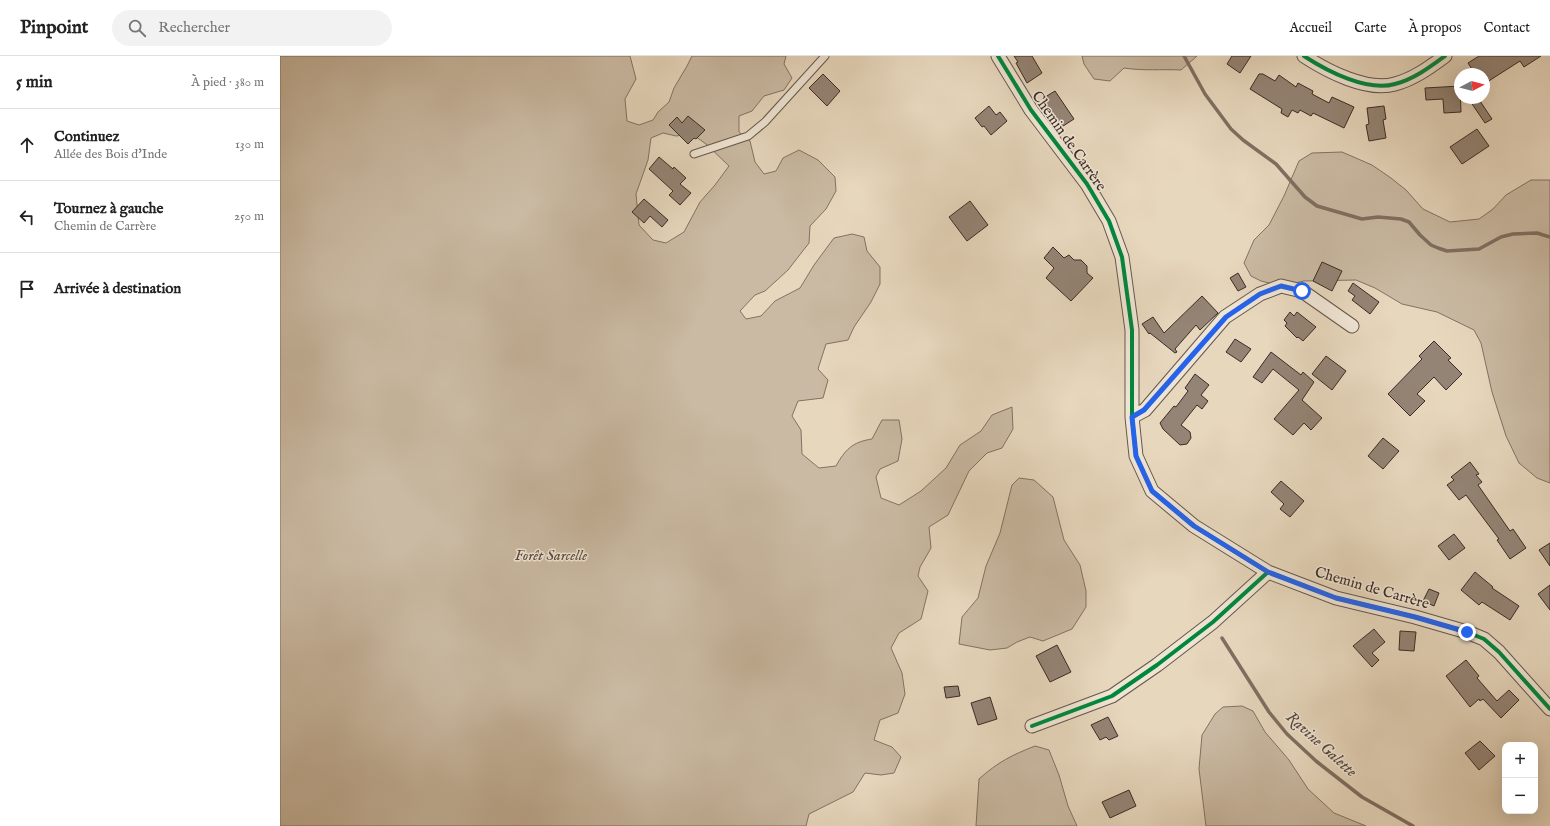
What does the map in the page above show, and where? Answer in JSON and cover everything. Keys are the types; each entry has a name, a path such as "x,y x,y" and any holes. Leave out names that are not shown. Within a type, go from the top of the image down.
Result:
{"street":[{"name":"Chemin de Carrère","path":"998,56 1031,110 1087,184 1109,221 1122,257 1132,330 1132,417 1136,456 1152,491 1194,526 1268,572 1336,598 1430,621 1467,632 1484,639 1499,652 1550,709"},
{"path":"1304,56 1312,62 1345,77 1369,86 1380,87 1395,84 1416,76 1445,56"},
{"path":"1132,417 1144,410 1226,317 1260,294 1281,286 1302,291 1352,326"},
{"path":"1032,726 1112,696 1157,665 1213,622 1268,572"}],"lane":[{"path":"694,154 748,136 765,122 825,56"}],"green space":[{"name":"Forêt Sarcelle","path":"280,56 630,56 636,79 625,99 627,121 639,125 653,120 658,112 669,102 674,88 692,56 786,56 784,64 792,78 784,90 764,96 752,111 739,116 739,132 750,141 755,162 764,174 776,171 783,158 799,150 818,160 835,177 836,191 826,209 810,226 809,243 788,270 765,291 755,295 740,311 746,319 761,316 775,301 800,288 814,265 834,238 852,234 864,237 867,251 880,267 880,284 871,302 854,327 848,340 826,344 818,369 828,380 823,398 798,401 792,416 801,430 802,454 819,468 836,466 846,451 854,445 865,440 872,439 882,420 899,420 902,439 898,461 880,469 876,477 881,498 899,505 921,491 946,468 960,445 981,431 992,415 1012,407 1013,429 1002,448 987,453 969,471 948,515 929,527 931,548 920,567 918,576 928,591 921,619 899,633 891,648 902,673 905,694 898,713 880,720 874,740 892,747 901,757 894,773 881,775 865,773 853,792 809,814 806,826 280,826","holes":["663,133 676,136 692,134 706,144 729,166 700,202 684,232 666,243 653,240 639,225 636,194 648,160 651,138"]},
{"path":"1082,56 1197,56 1181,70 1124,68 1110,81 1094,79 1084,64"},
{"path":"1342,152 1372,165 1406,190 1423,209 1450,222 1479,219 1493,209 1506,195 1531,180 1550,180 1550,483 1537,478 1519,463 1506,436 1492,392 1481,343 1474,330 1437,312 1402,304 1375,288 1356,280 1304,281 1281,286 1261,281 1251,276 1244,263 1254,240 1269,225 1284,196 1299,161 1312,153"},
{"path":"1019,478 1034,480 1053,497 1064,540 1080,565 1086,591 1086,607 1072,629 1043,641 1030,637 1007,648 990,650 959,644 962,617 978,598 986,566 1000,533 1012,485"},
{"path":"1242,706 1253,711 1265,732 1289,760 1308,789 1334,813 1366,826 1206,826 1199,769 1202,735 1215,714 1223,707"},
{"path":"1035,746 1049,750 1059,775 1068,806 1077,826 976,826 979,779 1006,760"}],"building":[{"path":"1014,56 1032,56 1042,73 1027,83 1016,63 1018,62"},
{"path":"1232,56 1251,56 1240,73 1227,64"},
{"path":"1479,56 1541,56 1524,67 1520,61 1490,80 1490,68 1471,68 1468,63"},
{"path":"823,74 840,91 827,106 809,88"},
{"path":"1259,74 1263,74 1275,81 1279,75 1296,87 1298,83 1313,91 1312,94 1329,103 1332,97 1354,107 1344,128 1313,113 1311,116 1300,110 1298,113 1292,110 1288,117 1281,113 1282,109 1250,89"},
{"path":"1454,86 1454,104 1461,104 1461,112 1444,113 1443,99 1426,100 1425,88"},
{"path":"1055,91 1074,119 1060,128 1042,99"},
{"path":"1472,104 1482,104 1492,119 1485,123"},
{"path":"989,106 996,115 1000,112 1007,121 991,135 975,118"},
{"path":"1384,106 1386,119 1383,120 1386,138 1369,141 1366,125 1369,124 1367,108"},
{"path":"688,116 705,130 696,139 694,138 688,144 669,125 677,117 682,123"},
{"path":"1477,129 1489,146 1462,164 1450,147"},
{"path":"659,157 673,169 674,167 686,178 680,184 691,193 680,205 669,195 673,191 649,169"},
{"path":"644,199 668,220 662,227 650,216 644,223 632,212"},
{"path":"970,201 988,225 967,241 949,217"},
{"path":"1053,247 1064,258 1069,255 1074,260 1081,260 1087,266 1087,273 1093,278 1071,301 1046,278 1054,268 1044,258"},
{"path":"1322,262 1342,271 1332,291 1313,281"},
{"path":"1238,273 1246,287 1238,291 1230,278"},
{"path":"1353,283 1379,302 1370,314 1352,300 1355,296 1348,291"},
{"path":"1202,296 1218,313 1200,330 1196,325 1175,349 1177,352 1175,353 1150,333 1149,334 1142,324 1153,317 1164,333"},
{"path":"1290,312 1294,316 1297,312 1316,327 1303,341 1298,337 1297,338 1285,326 1287,323 1284,320"},
{"path":"1235,339 1251,349 1241,362 1226,352"},
{"path":"1434,341 1451,358 1448,360 1462,374 1446,390 1434,377 1417,394 1425,401 1410,416 1388,394 1422,359 1419,356"},
{"path":"1271,352 1301,375 1303,372 1314,382 1302,400 1322,418 1311,430 1304,423 1293,435 1274,419 1299,390 1273,369 1262,383 1253,377"},
{"path":"1326,356 1346,371 1332,390 1312,374"},
{"path":"1195,374 1209,385 1201,395 1208,401 1202,409 1197,405 1181,425 1190,432 1191,438 1187,444 1180,445 1163,429 1160,423 1174,406 1176,407 1188,391 1185,388"},
{"path":"1383,438 1399,451 1383,469 1368,456"},
{"path":"1470,462 1479,474 1476,475 1482,482 1478,485 1510,531 1513,529 1526,548 1510,559 1497,540 1499,539 1466,495 1459,500 1447,485 1454,480 1451,477"},
{"path":"1281,481 1304,501 1290,517 1280,509 1284,504 1271,492"},
{"path":"1454,534 1465,548 1449,560 1438,546"},
{"path":"1550,543 1550,566 1539,550"},
{"path":"1475,572 1493,587 1492,588 1519,606 1510,620 1482,602 1479,605 1461,590"},
{"path":"1550,585 1550,610 1538,594"},
{"path":"1429,589 1439,593 1434,606 1423,601"},
{"path":"1374,629 1385,642 1372,653 1379,660 1372,667 1353,646"},
{"path":"1400,631 1416,632 1414,651 1399,650"},
{"path":"1057,645 1071,672 1050,682 1036,656"},
{"path":"1466,660 1479,676 1477,678 1497,701 1509,690 1519,700 1501,718 1483,699 1480,701 1479,699 1470,707 1446,676"},
{"path":"958,686 960,696 946,698 944,687"},
{"path":"990,697 997,719 978,725 971,703"},
{"path":"1108,717 1118,736 1109,740 1106,737 1100,740 1091,725"},
{"path":"1480,741 1495,756 1479,770 1465,753"},
{"path":"1129,790 1136,806 1110,818 1102,802"}],"waterway":[{"path":"1184,56 1205,94 1231,129 1243,140 1276,164 1305,197 1317,206 1362,219 1378,217 1401,219 1409,222 1431,245 1447,251 1479,249 1501,237 1513,234 1537,233 1550,237"},
{"name":"Ravine Galette","path":"1222,638 1269,712 1287,734 1316,761 1362,797 1413,826"}],"cycle path":[{"path":"998,56 1031,110 1087,184 1109,221 1122,257 1132,330 1132,417 1136,456 1152,491 1194,526 1268,572 1336,598 1415,617 1467,632 1484,639 1499,652 1550,709"},
{"path":"1304,56 1324,68 1348,79 1360,83 1384,86 1409,79 1445,56"},
{"path":"1032,726 1112,696 1157,665 1213,622 1268,572"}],"route":[{"path":"1302,291 1281,286 1260,294 1226,317 1144,410 1132,417 1136,456 1152,491 1194,526 1268,572 1336,598 1415,617 1467,632"}]}
